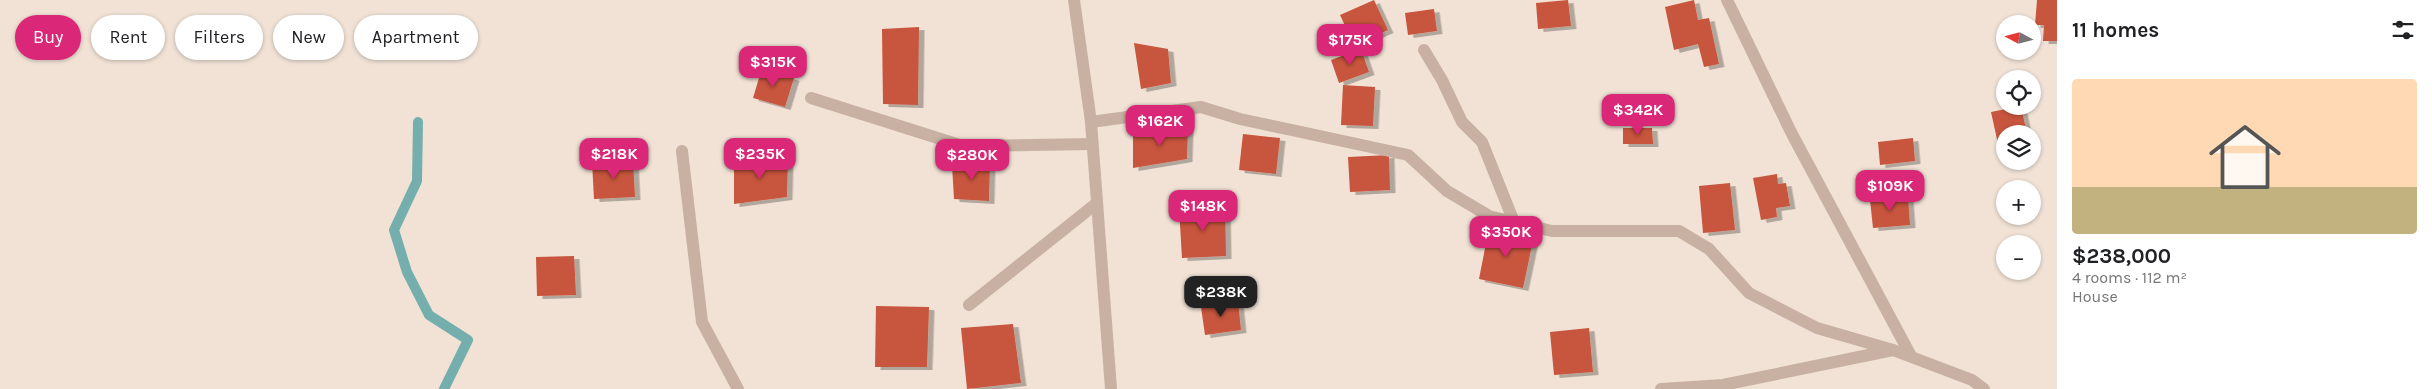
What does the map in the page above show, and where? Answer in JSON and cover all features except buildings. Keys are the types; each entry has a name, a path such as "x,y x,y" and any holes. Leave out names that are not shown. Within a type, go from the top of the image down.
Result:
{"street":[{"path":"1074,0 1091,122 1111,389"},
{"path":"1727,0 1792,134 1911,356"},
{"path":"1424,50 1442,80 1462,122 1482,142 1514,222"},
{"path":"811,98 963,146 1092,144"},
{"path":"1091,122 1201,107 1240,119 1408,154 1447,191 1489,216 1552,232 1679,231 1709,249 1749,292 1817,328 1911,356 1972,380 1984,389"},
{"path":"682,151 702,322 738,389"},
{"path":"969,305 1097,203"},
{"path":"1661,389 1723,385 1894,350"}],"waterway":[{"path":"418,122 417,181 394,230 407,272 429,315 468,340 444,389"}]}
